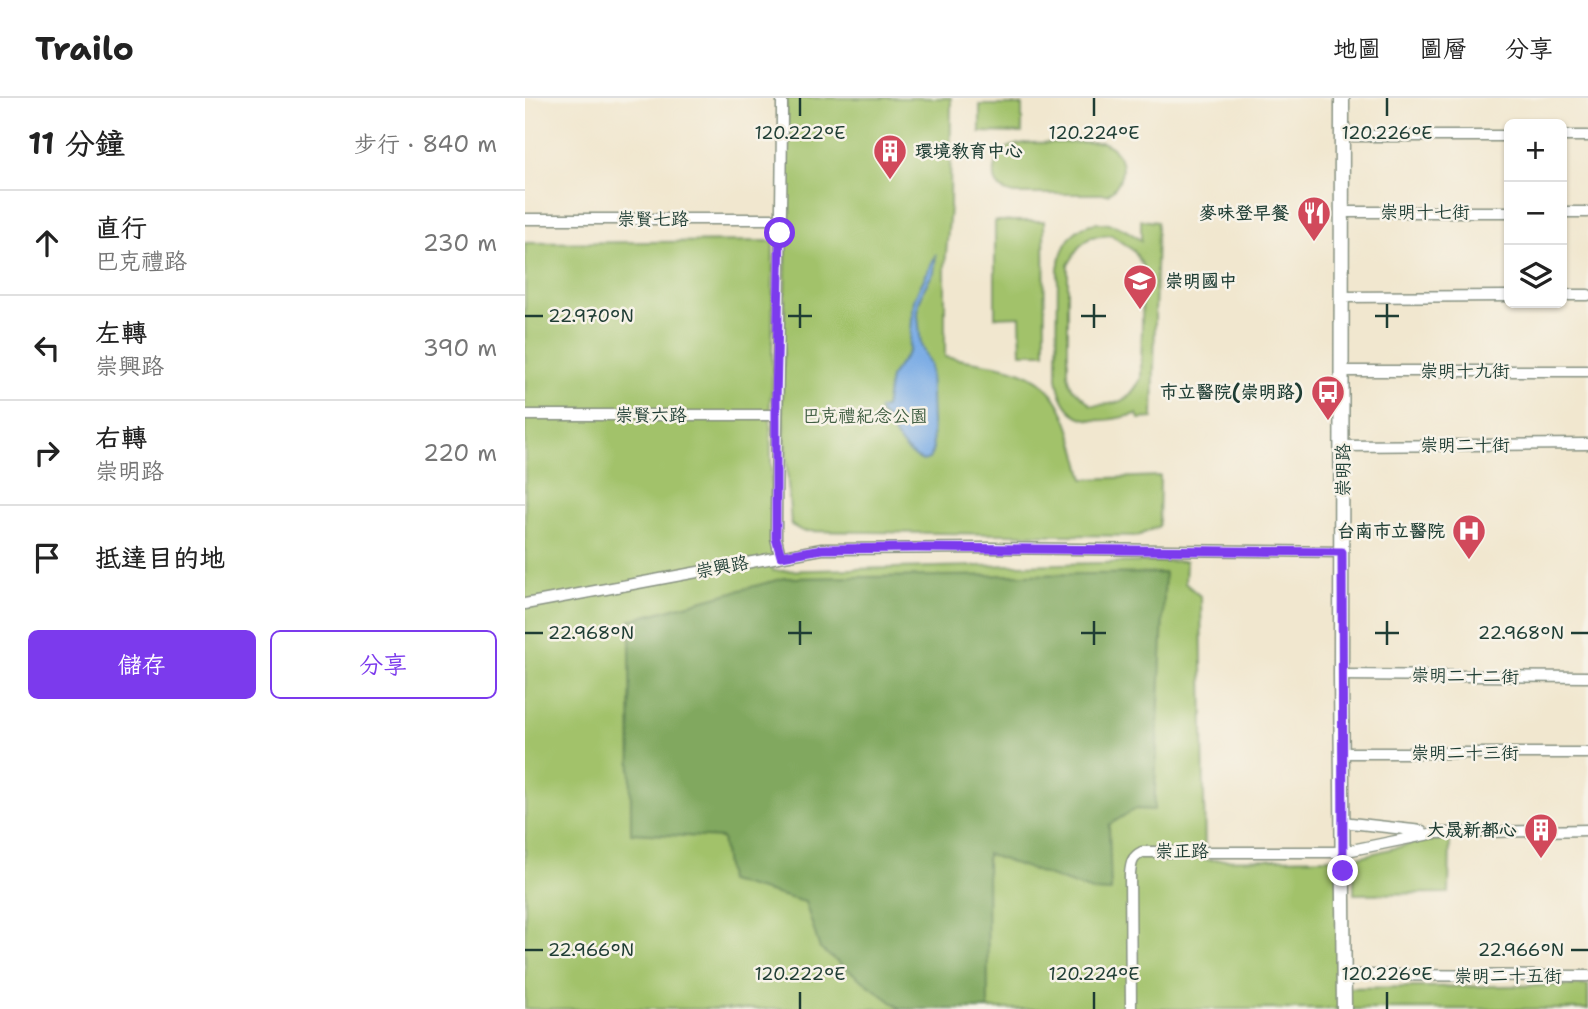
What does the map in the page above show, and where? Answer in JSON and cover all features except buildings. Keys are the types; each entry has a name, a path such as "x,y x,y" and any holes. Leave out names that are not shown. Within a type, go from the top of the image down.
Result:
{"street":[{"path":"781,556 776,538 776,415 782,98"},
{"name":"崇明路","path":"1342,98 1341,676 1344,1009"},
{"path":"1342,136 1504,136"},
{"path":"1567,136 1588,136"},
{"name":"崇明十七街","path":"1342,212 1504,212"},
{"path":"1567,212 1588,212"},
{"name":"崇賢七路","path":"525,219 781,219"},
{"path":"1567,295 1588,295"},
{"path":"1342,297 1504,296"},
{"name":"崇明十九街","path":"1343,371 1588,371"},
{"name":"崇賢六路","path":"525,415 776,415"},
{"name":"崇明二十街","path":"1343,446 1588,444"},
{"name":"崇興路","path":"525,604 822,549 1342,552"},
{"name":"崇明二十二街","path":"1341,676 1588,677"},
{"name":"崇明二十三街","path":"1342,753 1588,753"},
{"path":"1342,822 1435,833 1588,830"},
{"path":"1342,852 1435,833"},
{"name":"崇正路","path":"1131,1009 1130,874 1134,856 1150,850 1342,852"},
{"name":"崇明二十五街","path":"1344,975 1588,976"}],"green space":[{"name":"巴克禮紀念公園","path":"786,98 951,98 950,207 945,266 945,357 1011,369 1043,384 1061,407 1084,479 1160,476 1159,526 1138,536 802,531 791,525 782,402 787,215"},
{"path":"980,105 1022,105 1022,133 980,132"},
{"path":"1101,142 1116,152 1122,166 1119,181 1108,194 1014,194 1002,190 997,183 997,163 1002,153 1012,146 1026,143"},
{"path":"1141,220 1157,222 1153,418 1139,419 1137,414 1109,420 1085,419 1067,406 1057,378 1058,268 1062,252 1069,239 1089,224 1114,225 1141,241","holes":["1111,235 1134,251 1143,266 1141,378 1127,398 1115,403 1091,405 1071,386 1068,374 1068,265 1079,247 1091,237"]},
{"path":"995,221 1044,221 1045,353 1021,353 1020,316 995,317"},
{"path":"773,241 770,401 773,571 1186,561 1185,583 1201,597 1205,860 1338,858 1336,988 1588,985 1588,1009 525,1009 525,243"},
{"path":"1165,573 1154,810 1135,809 1109,825 1111,892 1092,891 987,854 988,1009 901,1009 820,949 805,902 728,881 722,838 631,833 630,620 784,578"},
{"path":"1450,838 1449,893 1354,894 1354,865 1358,857 1419,842"}],"water":[{"path":"936,254 934,272 919,303 918,315 921,345 930,365 933,451 929,459 923,461 900,443 879,409 885,408 890,378 909,351 914,299"}],"place":[{"name":"環境教育中心","path":"890,181"},
{"name":"麥味登早餐","path":"1314,243"},
{"name":"崇明國中","path":"1140,311"},
{"name":"市立醫院(崇明路)","path":"1328,422"},
{"name":"台南市立醫院","path":"1469,561"},
{"name":"大晟新都心","path":"1541,860"}],"route":[{"path":"780,233 776,538 781,556 822,549 916,548 1342,552 1343,871"}]}
